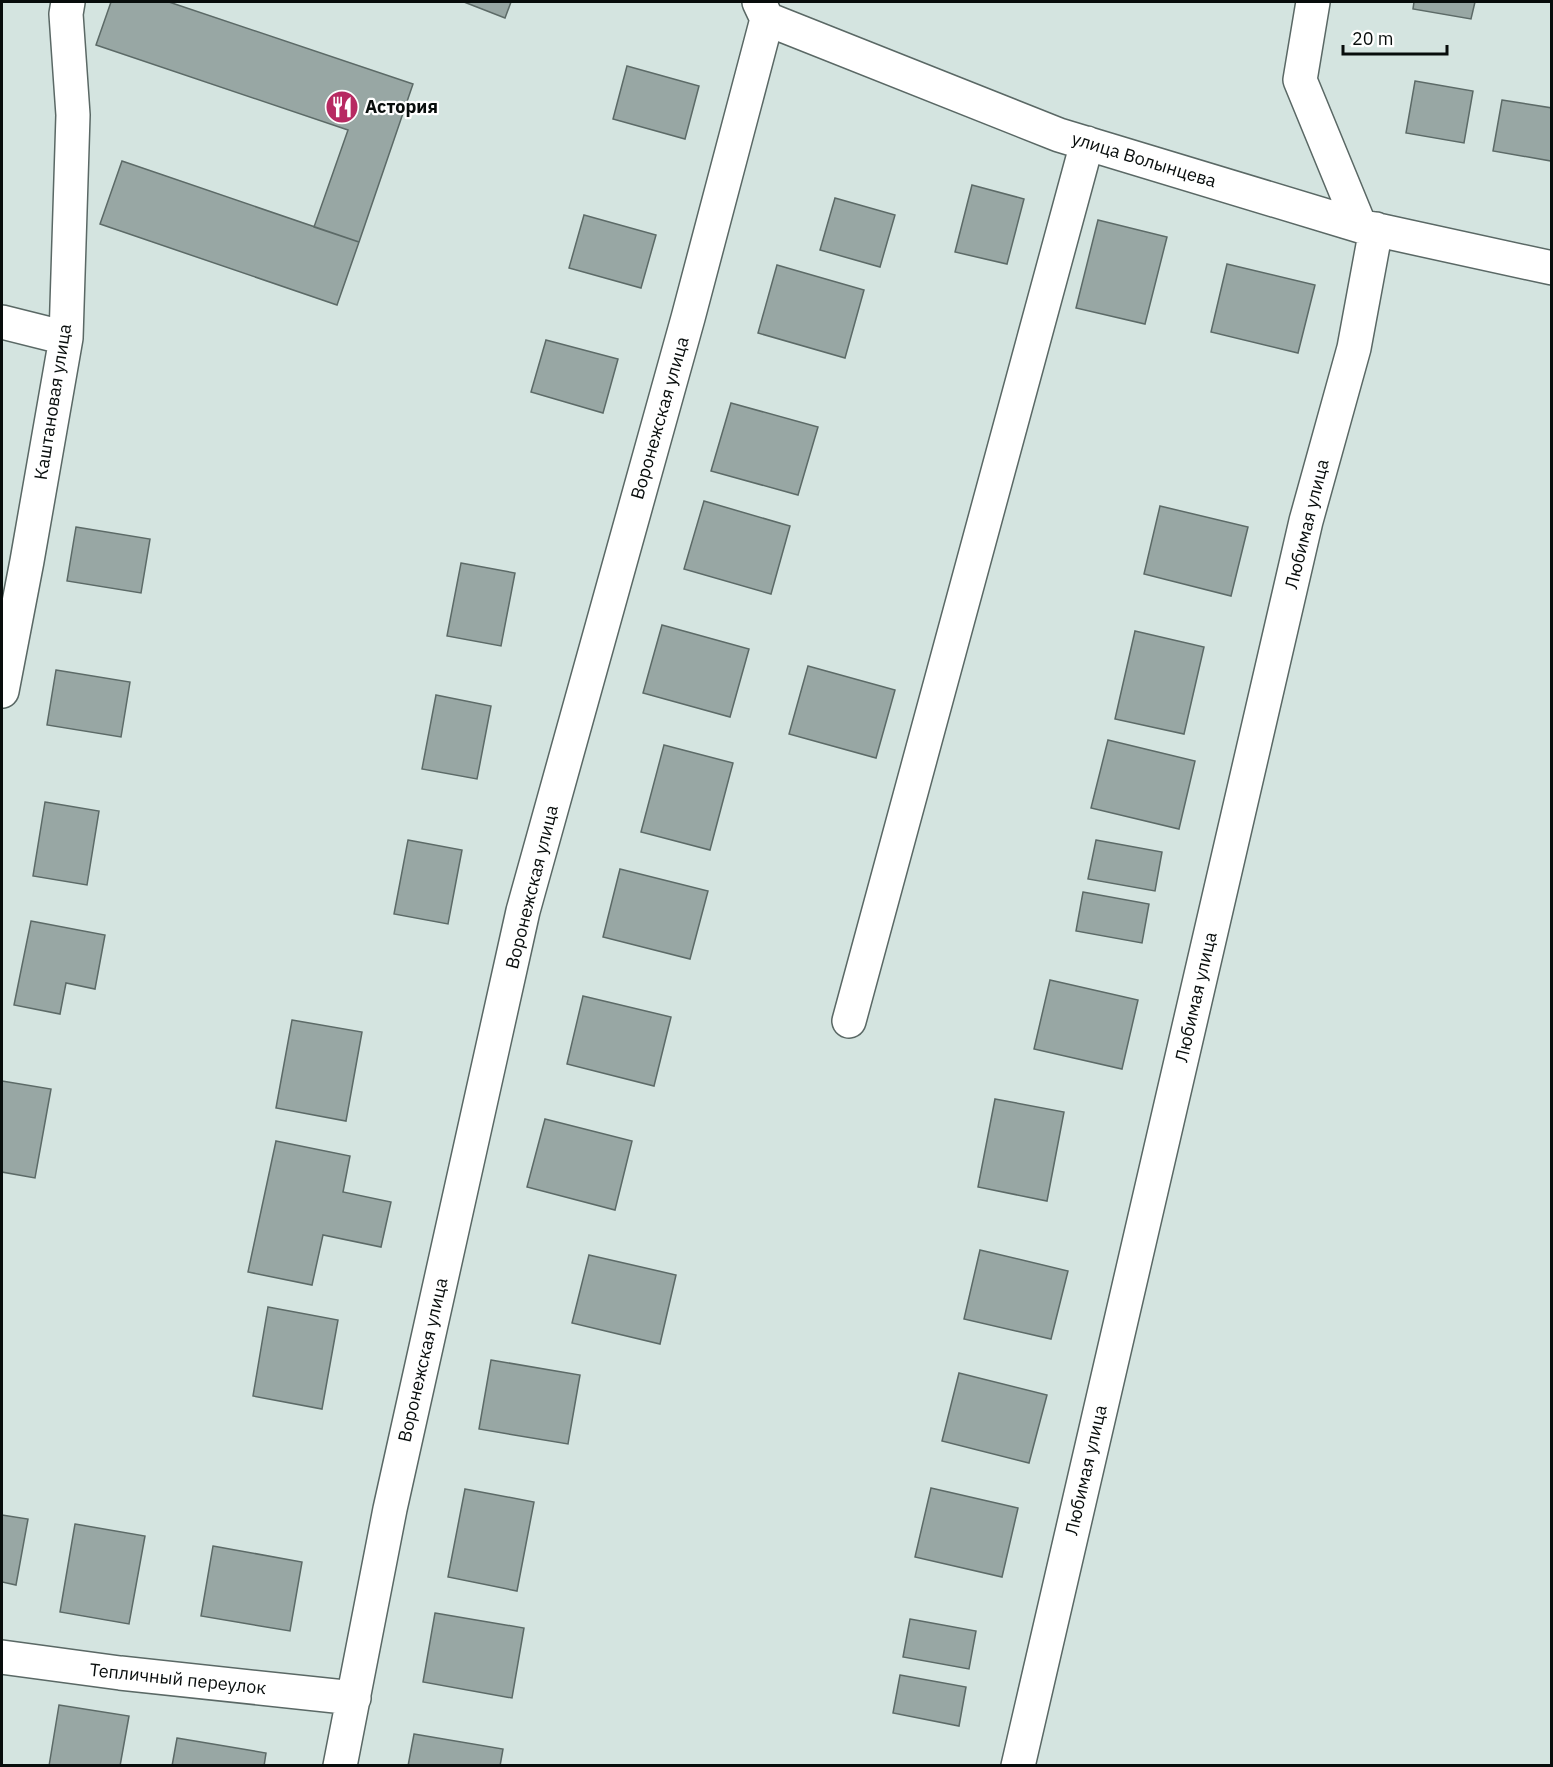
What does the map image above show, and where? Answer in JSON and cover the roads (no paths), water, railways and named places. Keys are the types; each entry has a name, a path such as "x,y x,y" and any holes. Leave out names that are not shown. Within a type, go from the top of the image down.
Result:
{"street":[{"name":"Каштановая улица","path":"2,691 66,338 73,115 66,14 68,2"},
{"path":"1312,2 1300,80 1368,227"},
{"name":"улица Волынцева","path":"763,10 1059,135 1368,227 1551,268"},
{"name":"Воронежская улица","path":"340,1766 390,1509 523,911 688,318 763,10"},
{"path":"849,1021 1087,143"},
{"name":"Любимая улица","path":"1018,1766 1306,521 1354,348 1368,227"},
{"path":"2,322 66,338"},
{"name":"Тепличный переулок","path":"2,1657 120,1673 354,1698"}],"place":[{"name":"Астория","path":"342,107"}]}
